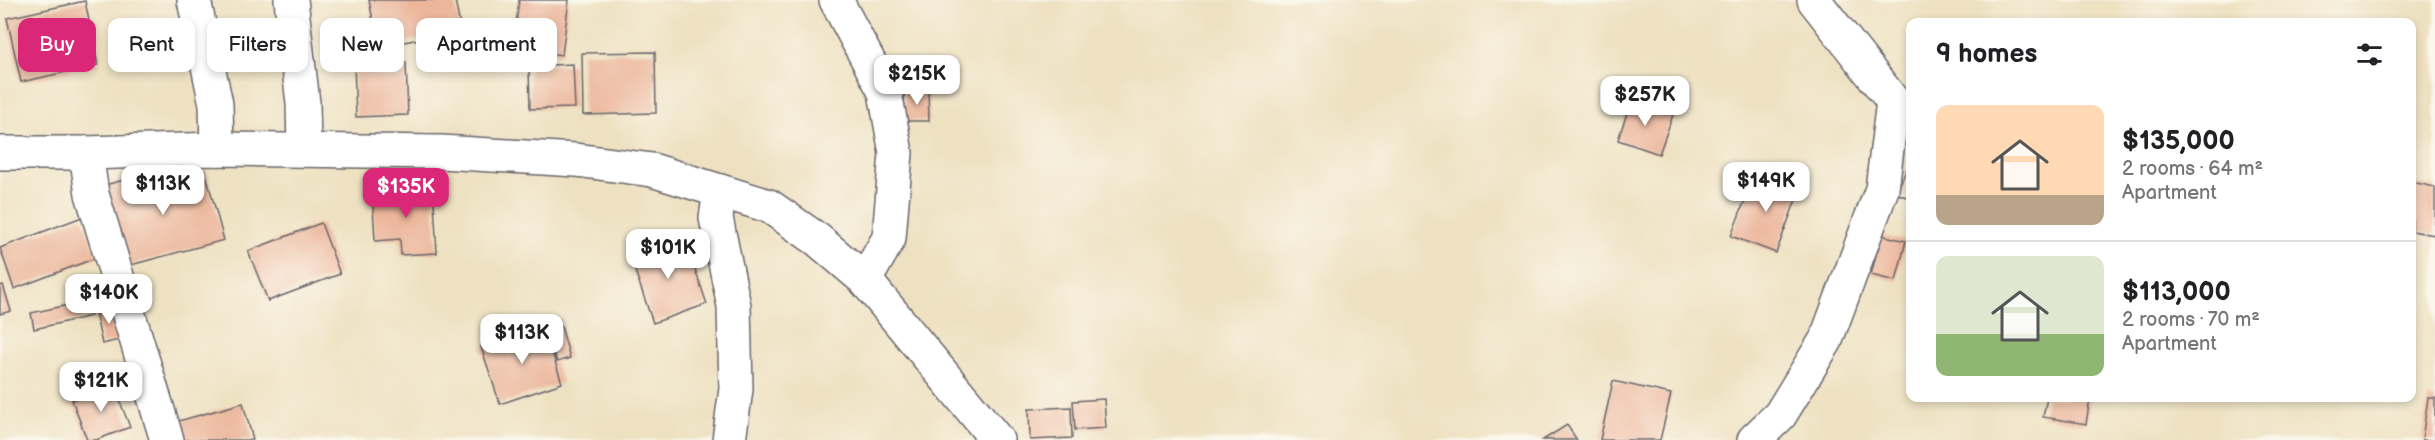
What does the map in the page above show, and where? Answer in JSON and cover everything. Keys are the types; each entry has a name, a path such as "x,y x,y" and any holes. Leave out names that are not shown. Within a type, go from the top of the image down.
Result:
{"street":[{"path":"194,0 216,104 217,149"},
{"path":"291,0 303,103 304,150"},
{"path":"836,0 885,92 896,153 889,238 865,280"},
{"path":"1755,440 1780,416 1826,340 1882,189 1893,101 1814,0"},
{"path":"0,153 217,149 441,152 576,160 652,170 769,206 818,240 865,280 997,440"},
{"path":"86,153 92,194 167,440"},
{"path":"720,191 716,218 734,306 736,389 729,440"}],"building":[{"path":"369,0 455,0 458,18 416,18 416,40 404,42 404,18 372,18"},
{"path":"519,0 569,0 562,55 557,54 557,18 517,18"},
{"path":"85,1 88,18 18,18 18,68 7,18"},
{"path":"655,52 656,113 583,115 582,53"},
{"path":"404,62 406,62 408,115 356,117 354,72 404,72"},
{"path":"573,64 575,108 530,109 529,72 557,72 557,65"},
{"path":"19,72 66,72 21,82"},
{"path":"904,90 928,90 929,121 905,121"},
{"path":"1631,101 1673,115 1659,154 1618,140"},
{"path":"205,171 224,240 127,266 105,185 150,173 154,185"},
{"path":"1906,171 1906,197 1896,193"},
{"path":"1756,172 1800,189 1776,253 1731,236"},
{"path":"2416,183 2435,187 2435,235 2416,232"},
{"path":"433,186 437,253 401,255 400,239 375,241 372,190"},
{"path":"82,217 98,257 14,289 0,248"},
{"path":"321,223 340,274 268,301 248,251"},
{"path":"1881,235 1906,241 1896,281 1871,275"},
{"path":"684,237 707,304 653,323 630,256"},
{"path":"3,285 11,311 0,314 0,286"},
{"path":"87,301 91,316 34,329 31,313"},
{"path":"117,307 123,339 102,344 95,312"},
{"path":"559,319 570,358 557,362 545,324"},
{"path":"543,325 562,383 500,404 481,347"},
{"path":"1613,381 1671,394 1660,440 1600,440"},
{"path":"113,384 130,427 96,440 87,440 72,400"},
{"path":"2428,398 2435,398 2435,440 2422,440"},
{"path":"1104,399 1106,428 1075,430 1073,401"},
{"path":"2046,402 2089,402 2086,424 2043,417"},
{"path":"243,403 253,440 180,440 175,422"},
{"path":"1071,407 1072,438 1030,440 1029,409"},
{"path":"1567,425 1577,440 1543,440"}]}
